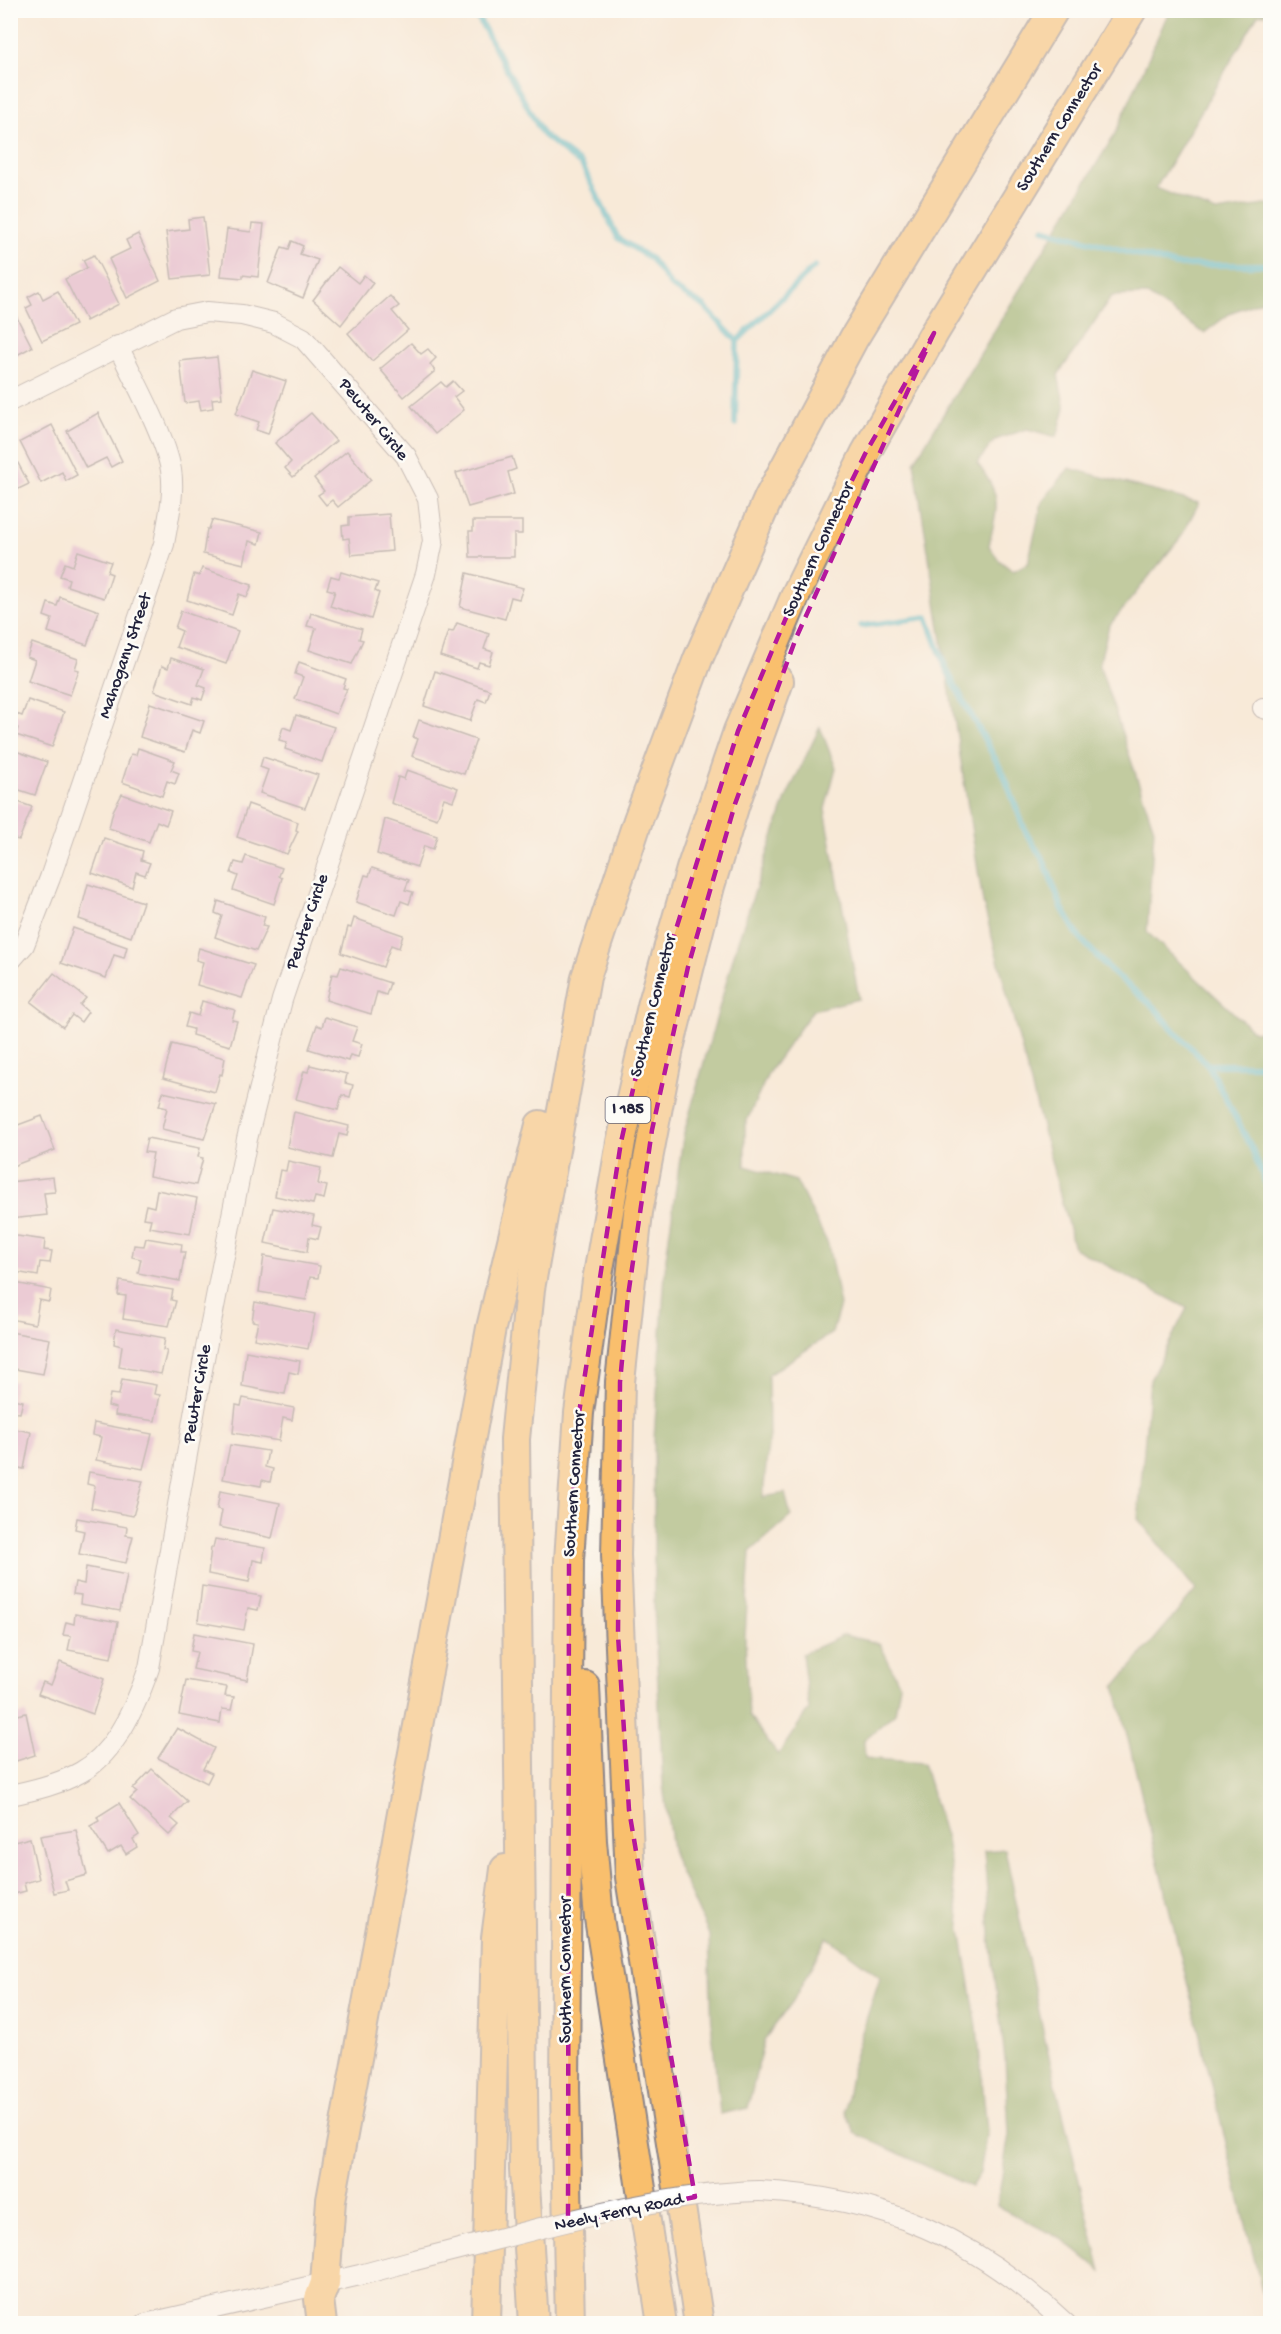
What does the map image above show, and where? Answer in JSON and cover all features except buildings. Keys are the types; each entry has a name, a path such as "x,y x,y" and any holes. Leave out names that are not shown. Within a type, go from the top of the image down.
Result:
{"highway":[{"path":"322,2324 319,2299 325,2283 331,2200 491,1328 552,1077 639,820 698,658 769,497 854,338 1054,10"},
{"name":"Southern Connector","path":"570,2324 565,2088 569,1560 579,1413 597,1281 621,1142 652,1006 691,869 738,731 797,592 865,454 934,333 1132,10"},
{"path":"699,2324 630,1877 629,1810 618,1635 616,1555 620,1382 638,1212 655,1118 688,967 710,886 764,720 830,559 934,333"},
{"path":"534,2324 524,2170 514,1439 530,1289 586,977"},
{"path":"578,1448 583,1497 583,1623 588,1768 599,1918 662,2324"},
{"path":"486,2324 496,1938 518,1760"},
{"path":"629,1810 716,2324"}],"street":[{"name":"Pewter Circle","path":"10,401 176,318 207,312 242,315 274,323 303,338 406,456 428,499 433,541 426,574 282,1000 247,1139 205,1353 149,1668 138,1700 112,1744 83,1771 41,1789 10,1795"},
{"name":"Mahogany Street","path":"10,961 24,945 50,878 165,535 172,497 169,462 118,346"},
{"name":"Neely Ferry Road","path":"145,2324 325,2283 626,2209 721,2192 759,2191 799,2193 838,2200 912,2221 948,2236 1007,2272 1066,2324"}],"highlighted area":[{"path":"934,333 796,638 735,804 688,967 652,1130 628,1296 620,1382 618,1635 629,1810 695,2197 568,2223 569,1560 579,1413 621,1142 652,1006 738,731 797,592 865,454"}],"green space":[{"path":"1169,11 1270,11 1270,13 1258,15 1156,188 1216,212 1270,204 1270,298 1232,312 1204,333 1147,295 1112,296 1058,375 1065,408 1057,437 1027,429 995,440 977,463 995,494 996,511 989,546 999,560 1013,571 1028,563 1042,502 1069,468 1199,503 1181,537 1109,626 1099,664 1154,829 1147,932 1254,1032 1270,1029 1270,2324 1115,1686 1196,1590 1138,1519 1150,1380 1187,1308 1074,1248 983,903 914,462 1115,134"},
{"path":"820,727 836,768 825,809 859,999 813,1010 769,1072 745,1125 745,1166 796,1181 828,1244 840,1305 832,1333 768,1375 769,1435 763,1497 785,1493 791,1516 750,1552 745,1637 749,1716 778,1755 809,1709 802,1654 844,1635 880,1644 900,1685 895,1713 864,1740 865,1758 923,1763 946,1840 977,2026 987,2131 980,2173 971,2187 855,2133 845,2110 854,2057 880,1977 827,1937 793,2001 764,2040 748,2108 720,2114 712,2033 709,1935 673,1856 663,1786 654,1607 654,1439 666,1258 683,1137 737,944 786,798"},
{"path":"1005,1849 1045,2040 1101,2271 1063,2240 997,2206 1009,2134 1005,2059 991,1947 984,1851"}],"waterway":[{"path":"468,10 480,21 543,135 582,165 618,238 651,259 672,287 704,306 737,341 735,424"},
{"path":"1043,229 1176,265 1270,265"},
{"path":"737,341 815,266"},
{"path":"861,626 927,617 946,669 1004,775 1026,833 1044,861 1062,908 1079,937 1111,971 1155,1008 1208,1065 1252,1149 1270,1194"},
{"path":"1208,1065 1270,1065"}]}
